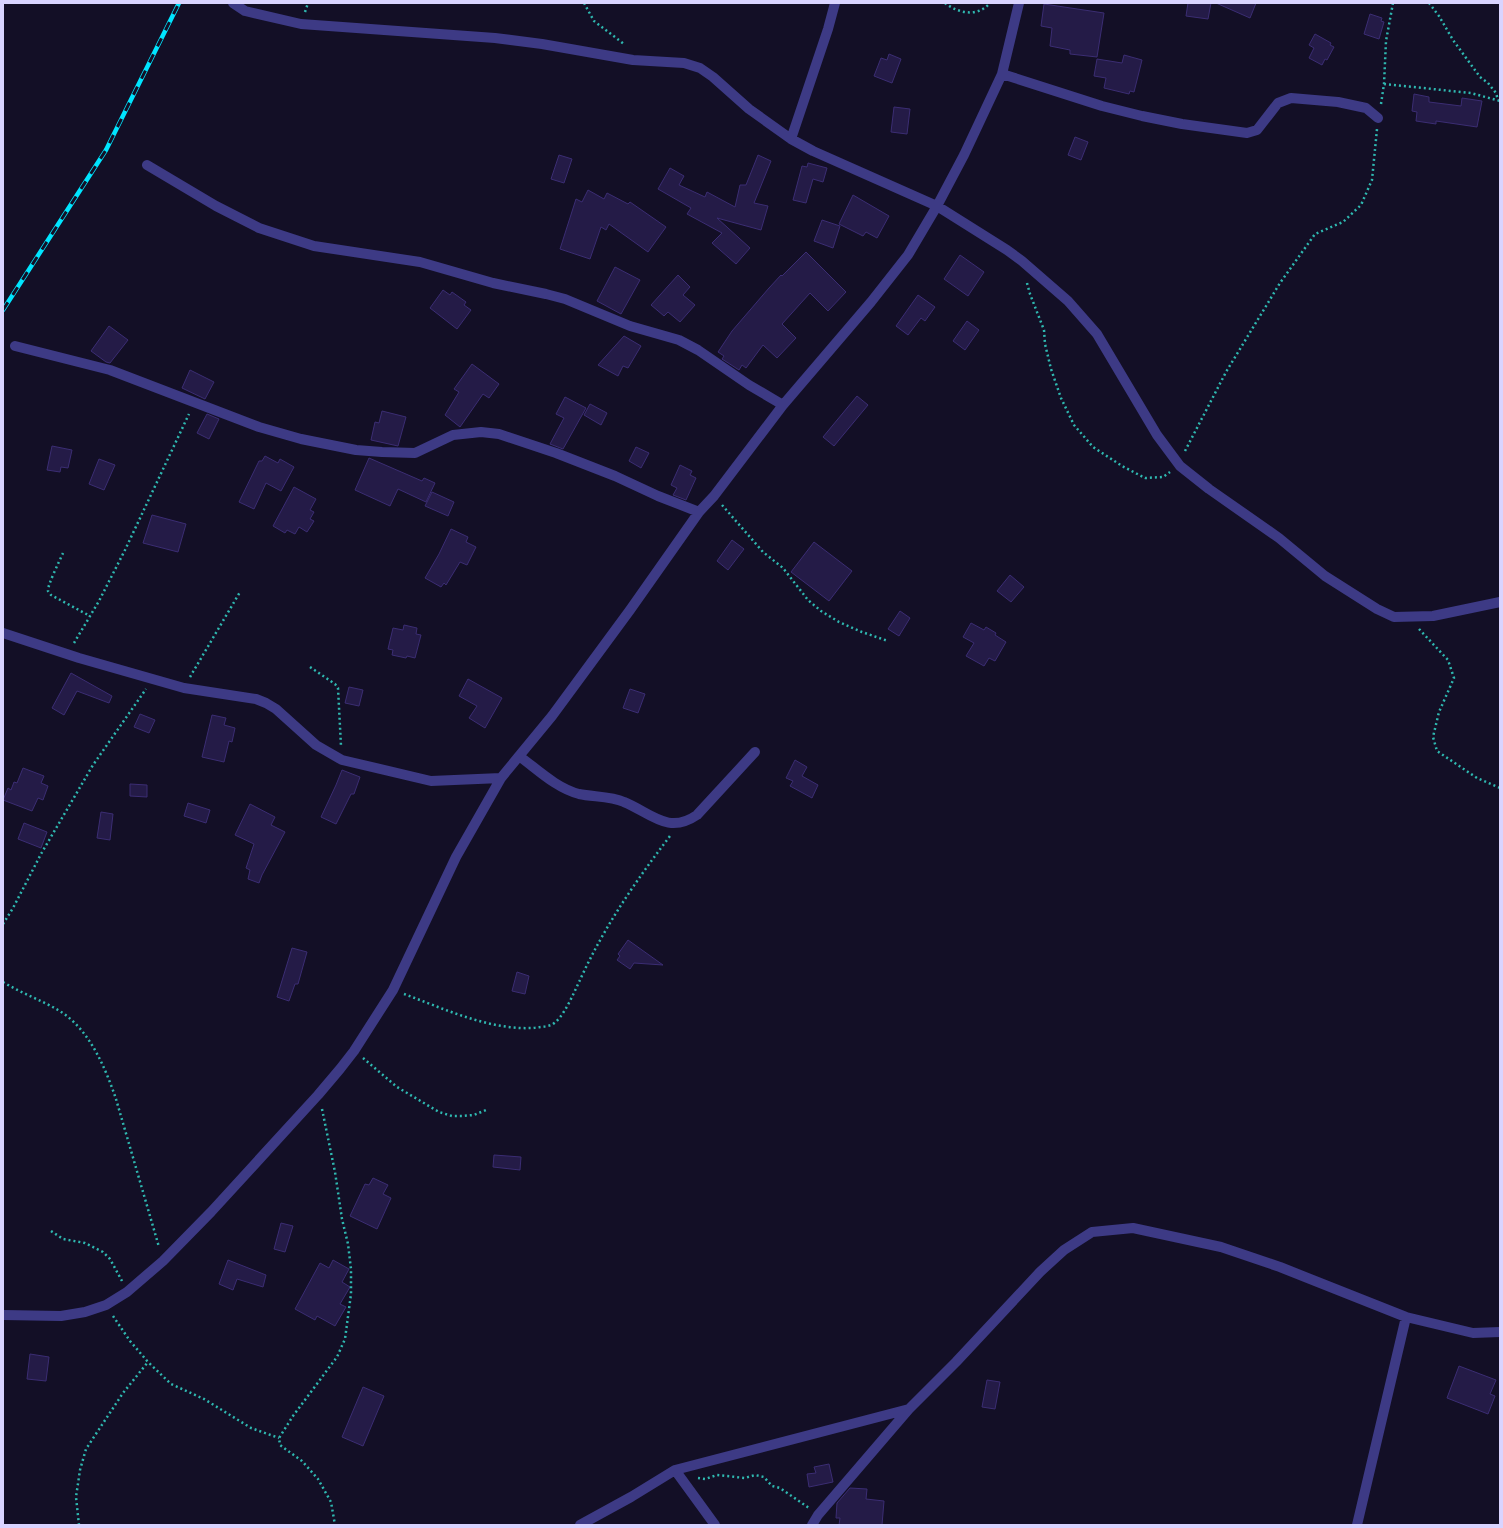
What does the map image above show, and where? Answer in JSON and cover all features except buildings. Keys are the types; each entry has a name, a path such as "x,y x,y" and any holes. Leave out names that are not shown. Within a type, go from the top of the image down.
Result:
{"street":[{"path":"234,3 245,11 301,24 495,38 542,44 633,60 684,63 700,68 713,77 749,109 791,139 813,151 937,206 1008,250 1022,261 1068,301 1097,334 1158,435 1180,466 1209,489 1279,538 1325,576 1377,609 1394,617 1433,616 1500,602"},
{"path":"791,139 826,36 835,3"},
{"path":"3,1315 61,1316 85,1312 106,1305 127,1292 163,1261 212,1212 318,1095 354,1050 393,990 456,857 501,778 552,716 630,610 699,512 714,496 783,405 870,302 908,254 937,206 977,129 1002,74 1019,3"},
{"path":"1002,74 1109,108 1182,124 1246,133 1257,130 1278,103 1291,98 1338,102 1366,108 1378,118"},
{"path":"147,165 216,206 260,228 314,246 420,262 493,283 546,294 564,299 630,326 679,340 698,350 749,385 783,405"},
{"path":"15,346 110,370 260,427 301,439 356,450 415,453 453,435 481,432 498,434 556,453 615,476 658,496 699,512"},
{"path":"3,633 67,654 184,688 256,699 266,703 276,710 316,745 342,760 431,781 501,778"},
{"path":"519,756 558,785 577,793 624,801 657,819 669,823 679,824 688,822 697,815 755,752"},
{"path":"812,1525 818,1515 909,1409 956,1362 1040,1272 1064,1250 1092,1232 1133,1228 1221,1247 1280,1267 1406,1317 1473,1333 1500,1332"},
{"path":"1357,1525 1406,1317"},
{"path":"580,1525 632,1497 675,1470 909,1409"},
{"path":"675,1470 715,1525"}],"path":[{"path":"584,3 594,21 606,32 625,45"},
{"path":"945,3 962,12 975,13 985,9 990,3"},
{"path":"1022,261 1030,294 1044,330 1045,344 1051,369 1061,398 1074,426 1093,447 1122,466 1145,478 1163,477 1180,466 1190,440 1226,372 1280,283 1316,234 1343,222 1362,205 1372,180 1378,118 1384,84 1386,41 1393,3"},
{"path":"1429,3 1460,49 1480,76 1488,83 1499,100"},
{"path":"1384,84 1471,93 1499,100"},
{"path":"67,654 90,616 125,550 194,402"},
{"path":"714,496 758,547 783,568 808,600 821,611 839,622 888,641"},
{"path":"63,553 49,584 48,591 51,595 90,616"},
{"path":"184,688 240,592"},
{"path":"1417,627 1448,660 1454,678 1439,712 1433,737 1437,751 1477,778 1500,788"},
{"path":"310,667 335,684 338,688 342,760"},
{"path":"3,924 41,854 93,765 153,679"},
{"path":"393,990 485,1023 515,1028 542,1027 552,1024 569,1002 592,952 636,881 679,824"},
{"path":"3,982 58,1010 73,1021 90,1042 108,1078 116,1099 163,1261"},
{"path":"354,1050 397,1087 440,1112 452,1116 462,1116 474,1115 486,1110"},
{"path":"318,1095 328,1132 342,1220 348,1244 351,1269 351,1294 345,1339 337,1357 293,1416 279,1438 280,1445 302,1461 318,1479 331,1502 334,1525"},
{"path":"51,1231 63,1239 85,1243 103,1252 110,1259 116,1269 127,1292"},
{"path":"106,1305 130,1340 148,1362 171,1384 204,1399 251,1428 279,1438"},
{"path":"79,1525 76,1497 80,1470 86,1449 123,1393 148,1362"},
{"path":"682,1478 705,1479 717,1475 745,1478 755,1475 764,1477 772,1486 780,1488 809,1508"}],"railway":[{"path":"3,310 106,150 179,3"}]}
